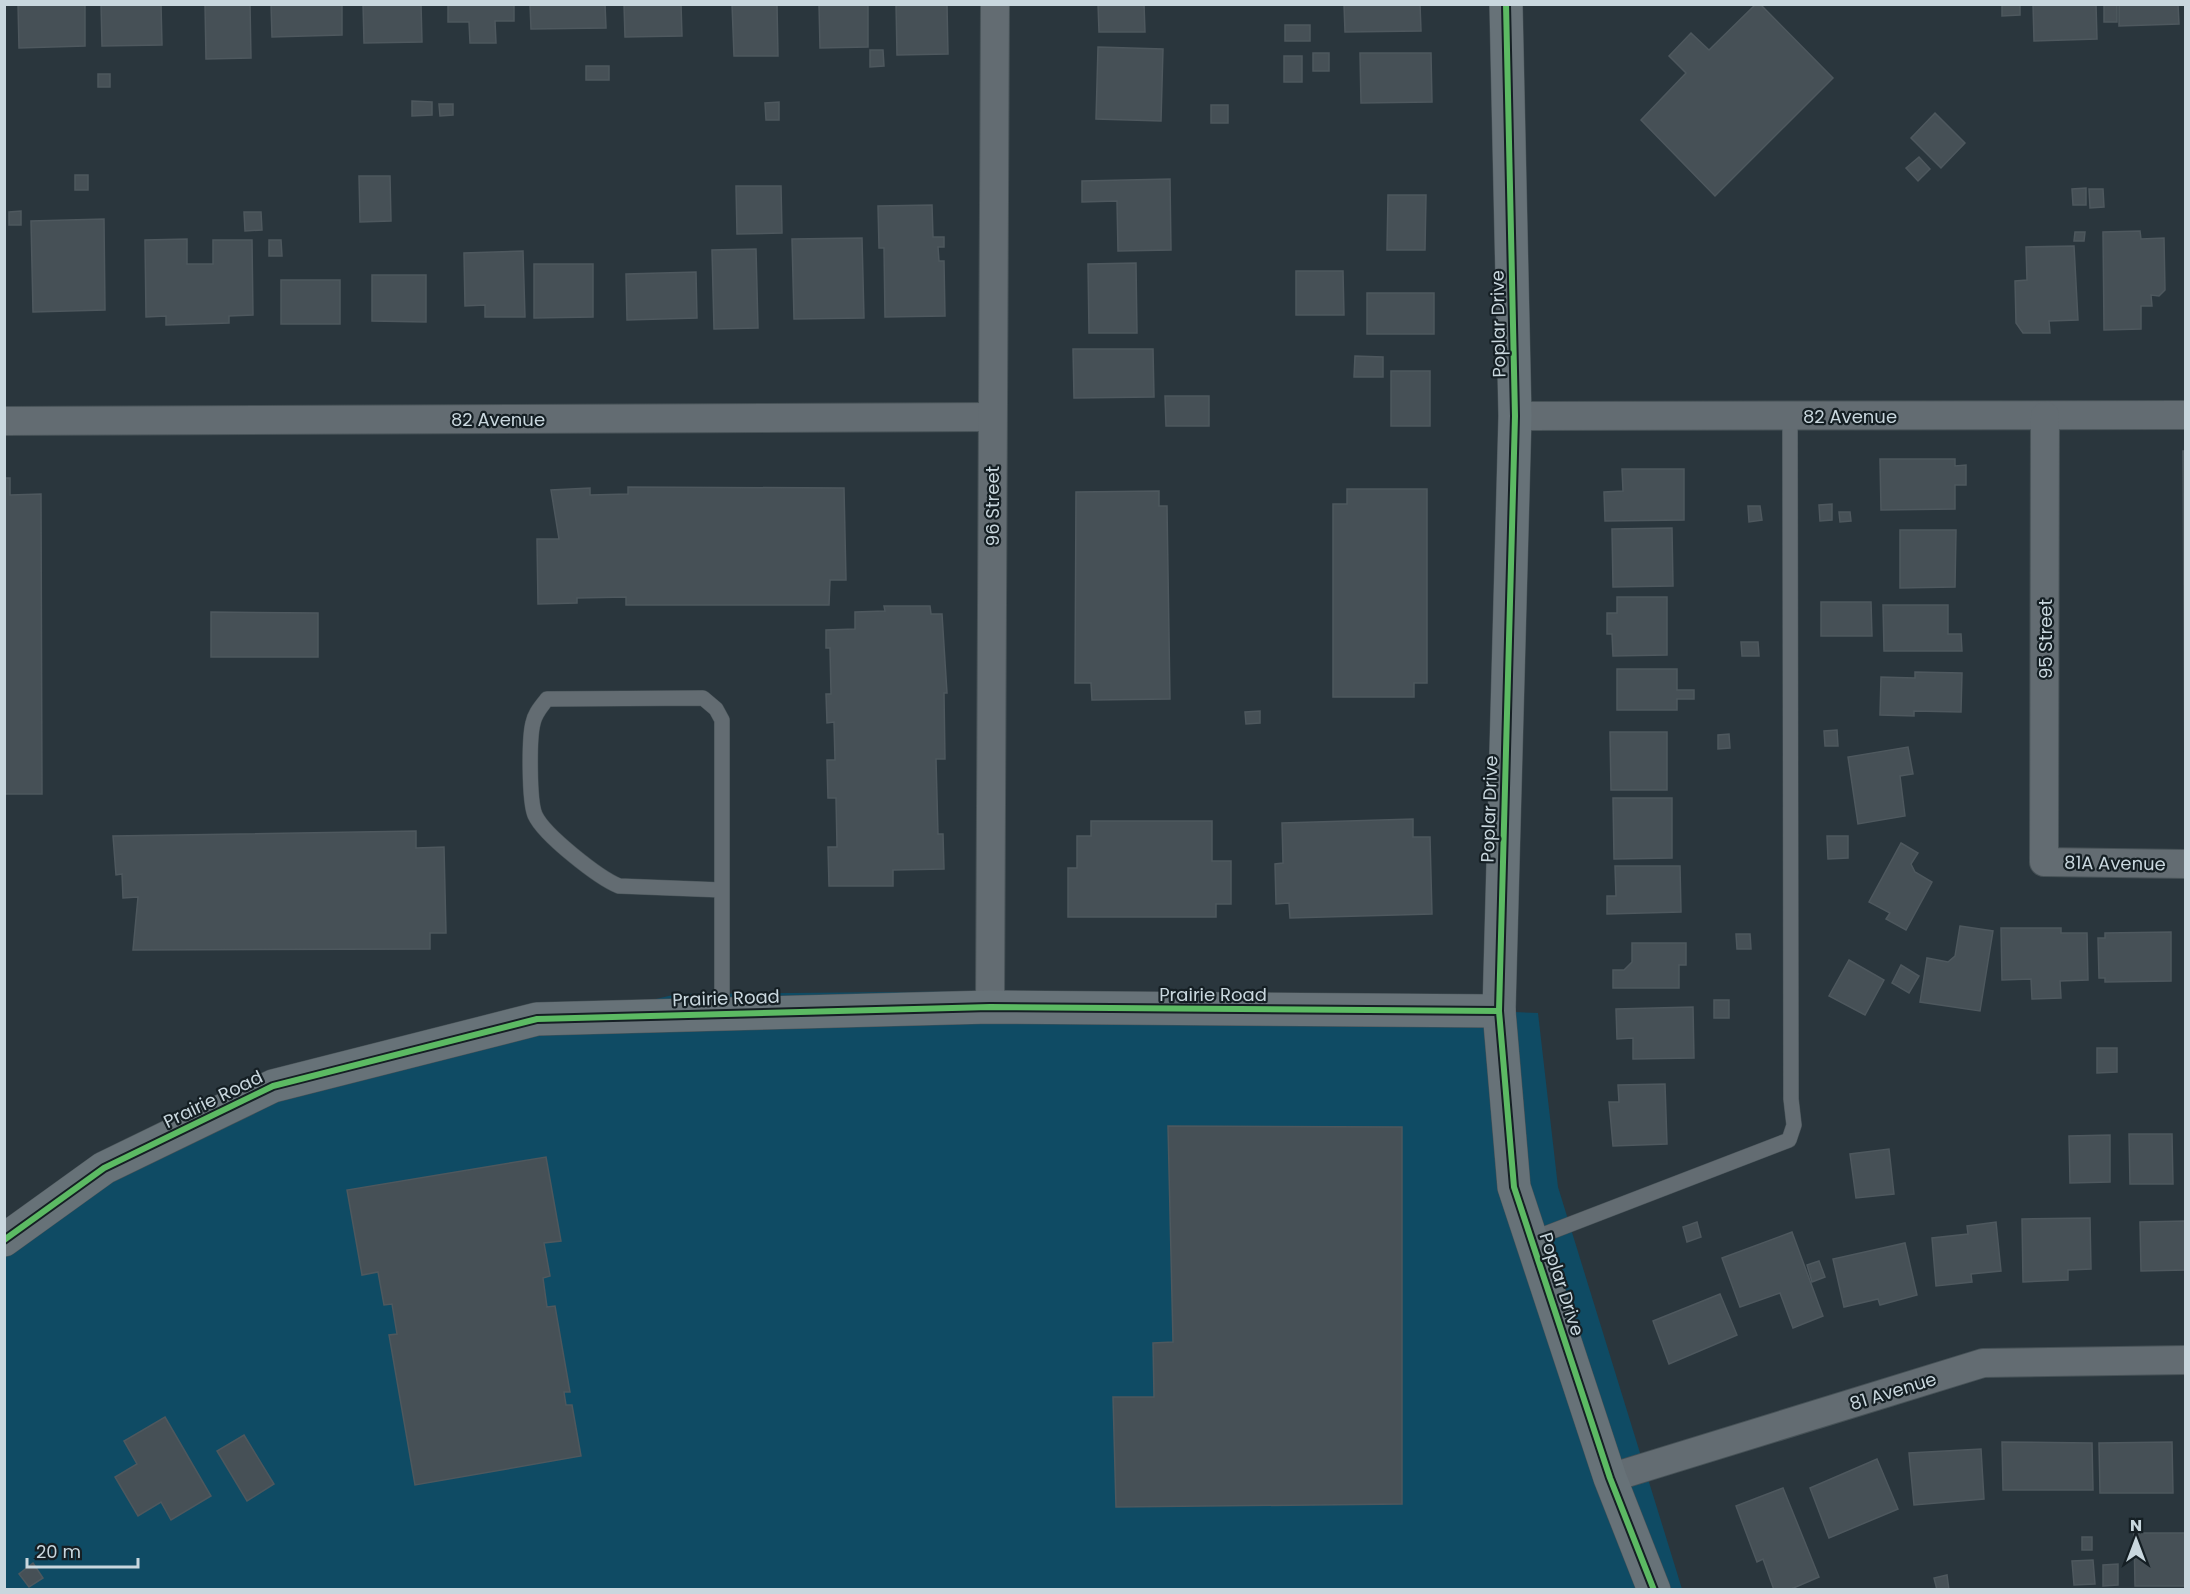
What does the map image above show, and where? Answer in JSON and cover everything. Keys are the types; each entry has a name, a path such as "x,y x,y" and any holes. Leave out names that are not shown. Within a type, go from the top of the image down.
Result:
{"street":[{"name":"96 Street","path":"990,1007 995,4"},
{"name":"Poplar Drive","path":"1506,4 1515,416 1499,1011 1514,1187 1610,1478 1654,1590"},
{"name":"82 Avenue","path":"1515,416 2186,415"},
{"name":"95 Street","path":"2044,862 2045,416"},
{"name":"82 Avenue","path":"4,421 992,417"},
{"name":"81A Avenue","path":"2044,862 2186,864"},
{"name":"Prairie Road","path":"4,1240 104,1168 273,1086 537,1019 990,1007 1499,1011"},
{"name":"81 Avenue","path":"1610,1478 1983,1363 2186,1360"}],"lane":[{"path":"1532,1239 1789,1140 1794,1125 1791,1099 1790,416"},
{"path":"722,890 619,886 607,882 553,836 536,818 531,802 532,724 538,711 548,699 703,698 716,709 722,720 722,890 722,1013"}],"shaded area":[{"path":"1009,991 1538,1013 1558,1187 1682,1589 5,1589 4,1239 113,1161 328,1077 677,994"}],"building":[{"path":"18,4 85,4 85,46 19,48"},
{"path":"101,4 161,4 162,45 102,46"},
{"path":"205,4 250,4 251,58 206,59"},
{"path":"271,4 342,4 342,35 272,37"},
{"path":"363,4 421,4 422,42 364,43"},
{"path":"448,4 514,4 514,21 495,21 496,43 470,43 469,22 448,22"},
{"path":"530,4 605,4 606,28 531,29"},
{"path":"624,4 681,4 682,36 625,37"},
{"path":"732,4 777,4 778,56 734,56"},
{"path":"819,4 868,4 868,47 820,48"},
{"path":"896,4 947,4 948,54 897,55"},
{"path":"1098,4 1144,4 1145,32 1099,32"},
{"path":"1344,4 1420,4 1421,31 1345,32"},
{"path":"1756,4 1760,4 1833,78 1715,196 1641,120 1686,73 1669,56 1691,33 1709,50"},
{"path":"2002,4 2020,4 2020,15 2002,16"},
{"path":"2033,4 2096,4 2097,39 2034,41"},
{"path":"2104,4 2117,4 2117,22 2104,22"},
{"path":"2119,4 2178,4 2179,24 2119,26"},
{"path":"1285,25 1310,25 1310,41 1285,41"},
{"path":"1098,47 1163,49 1161,121 1096,119"},
{"path":"870,50 883,50 884,66 870,67"},
{"path":"1313,53 1329,53 1329,71 1313,71"},
{"path":"1360,53 1431,53 1432,102 1361,103"},
{"path":"1284,56 1302,56 1302,82 1284,82"},
{"path":"586,66 609,66 609,80 586,80"},
{"path":"98,74 110,74 110,87 98,87"},
{"path":"412,101 432,102 432,115 412,116"},
{"path":"779,102 779,120 766,120 765,103"},
{"path":"439,104 453,104 453,115 440,116"},
{"path":"1211,105 1228,105 1228,123 1211,123"},
{"path":"1935,113 1965,143 1941,168 1911,138"},
{"path":"1919,157 1930,169 1918,181 1906,168"},
{"path":"75,175 88,175 88,190 75,190"},
{"path":"359,176 390,176 391,221 360,222"},
{"path":"1170,179 1171,250 1118,251 1117,201 1082,202 1082,181"},
{"path":"736,186 781,186 782,233 737,234"},
{"path":"2086,188 2086,205 2073,205 2072,189"},
{"path":"2089,189 2103,189 2104,207 2090,208"},
{"path":"1388,195 1426,195 1425,250 1387,250"},
{"path":"932,205 933,237 944,237 944,247 938,247 939,261 944,261 945,316 885,317 884,248 879,248 878,206"},
{"path":"21,211 21,225 9,225 9,212"},
{"path":"244,212 261,212 262,230 245,231"},
{"path":"104,219 105,310 33,312 31,221"},
{"path":"2140,231 2141,239 2164,238 2165,290 2159,296 2151,295 2152,306 2141,306 2141,329 2104,330 2103,232"},
{"path":"2075,232 2085,232 2084,241 2074,241"},
{"path":"862,238 864,318 794,319 792,239"},
{"path":"187,239 187,264 213,264 213,240 252,240 253,315 229,316 229,323 166,325 166,316 146,317 145,240"},
{"path":"269,240 281,240 282,256 269,256"},
{"path":"2074,246 2078,320 2049,321 2050,333 2023,333 2016,323 2015,281 2027,280 2026,247"},
{"path":"756,249 758,328 714,329 712,250"},
{"path":"523,251 525,317 485,317 485,305 465,306 464,253"},
{"path":"1136,263 1137,333 1089,333 1088,264"},
{"path":"534,264 593,264 593,317 534,318"},
{"path":"1296,271 1343,271 1344,315 1296,315"},
{"path":"696,272 697,318 627,320 626,274"},
{"path":"372,275 426,275 426,322 372,321"},
{"path":"281,280 340,280 340,324 281,324"},
{"path":"1367,293 1434,293 1434,334 1367,334"},
{"path":"1073,349 1153,349 1154,397 1074,398"},
{"path":"1355,356 1383,357 1383,377 1354,377"},
{"path":"1391,371 1430,371 1430,426 1391,426"},
{"path":"1165,396 1209,396 1209,426 1166,426"},
{"path":"2183,451 2186,451 2185,794"},
{"path":"1880,459 1955,459 1955,466 1966,465 1966,485 1955,485 1955,509 1881,510"},
{"path":"1622,469 1684,469 1684,520 1605,521 1604,492 1623,491"},
{"path":"4,478 10,478 10,495 41,494 42,794 4,794"},
{"path":"628,487 844,488 846,580 830,580 829,605 626,605 626,597 577,598 577,603 538,604 537,539 559,539 551,490 590,488 590,495 628,494"},
{"path":"1347,489 1427,489 1427,683 1414,683 1414,697 1333,697 1333,504 1347,504"},
{"path":"1159,491 1159,506 1167,506 1170,699 1092,700 1091,683 1075,683 1076,492"},
{"path":"1832,504 1832,520 1820,521 1819,505"},
{"path":"1748,506 1760,506 1762,520 1749,522"},
{"path":"1839,512 1850,512 1851,521 1840,522"},
{"path":"1672,528 1673,586 1613,587 1612,529"},
{"path":"1900,530 1956,530 1955,587 1900,588"},
{"path":"1617,597 1667,597 1667,655 1613,656 1612,634 1607,634 1607,613 1617,613"},
{"path":"1821,602 1871,602 1872,636 1821,636"},
{"path":"1883,605 1948,605 1948,634 1961,634 1962,651 1884,651"},
{"path":"884,606 930,606 931,614 942,614 947,693 944,693 945,759 936,759 938,834 943,834 944,869 893,870 893,886 829,886 828,847 837,847 836,798 828,798 827,760 835,760 834,722 827,723 826,694 831,694 830,648 826,648 826,630 855,629 855,612 885,611"},
{"path":"211,612 318,613 318,657 211,657"},
{"path":"1741,642 1758,642 1759,656 1742,656"},
{"path":"1617,669 1677,669 1677,690 1694,690 1694,699 1677,699 1677,710 1617,710"},
{"path":"1915,672 1962,673 1961,712 1914,711 1914,716 1880,715 1881,677 1915,678"},
{"path":"1260,711 1260,723 1246,724 1245,712"},
{"path":"1837,730 1838,746 1825,746 1824,731"},
{"path":"1610,732 1667,732 1667,790 1611,790"},
{"path":"1729,734 1730,748 1718,749 1718,735"},
{"path":"1908,747 1913,774 1900,776 1905,816 1858,824 1848,757"},
{"path":"1613,798 1672,798 1672,858 1614,859"},
{"path":"1413,819 1413,837 1430,837 1432,914 1290,918 1289,903 1276,904 1275,864 1283,863 1282,823"},
{"path":"1091,821 1212,821 1212,861 1231,861 1231,904 1216,904 1216,917 1068,917 1068,868 1077,868 1077,836 1091,836"},
{"path":"416,831 416,848 444,847 446,933 430,933 430,949 133,950 138,897 123,898 122,874 116,875 113,836"},
{"path":"1827,836 1848,836 1848,858 1828,859"},
{"path":"1901,843 1918,853 1911,864 1915,872 1932,882 1906,930 1886,919 1890,913 1869,902"},
{"path":"1615,866 1680,866 1681,912 1607,914 1607,896 1616,896"},
{"path":"1960,926 1993,931 1980,1011 1920,1002 1927,958 1948,962 1955,956"},
{"path":"2001,928 2061,928 2061,933 2087,933 2088,980 2060,981 2061,998 2032,999 2031,979 2002,980"},
{"path":"2171,932 2171,981 2105,982 2105,978 2099,978 2098,938 2105,938 2105,933"},
{"path":"1736,934 1750,934 1751,949 1737,949"},
{"path":"1632,943 1686,943 1686,965 1679,965 1679,988 1613,988 1613,970 1624,970 1632,962"},
{"path":"1849,960 1884,980 1865,1015 1829,996"},
{"path":"1901,965 1919,976 1909,993 1892,983"},
{"path":"1714,1000 1729,1000 1729,1018 1714,1018"},
{"path":"1693,1007 1694,1058 1633,1059 1633,1038 1617,1039 1616,1009"},
{"path":"2097,1048 2117,1048 2117,1072 2097,1073"},
{"path":"1665,1084 1667,1144 1613,1146 1609,1102 1619,1102 1618,1085"},
{"path":"1168,1126 1402,1127 1402,1504 1116,1507 1113,1397 1154,1397 1153,1343 1173,1342"},
{"path":"2129,1134 2172,1134 2173,1184 2130,1184"},
{"path":"2110,1135 2110,1182 2070,1183 2069,1136"},
{"path":"1889,1149 1894,1194 1856,1198 1850,1154"},
{"path":"546,1157 561,1241 544,1243 550,1276 543,1278 547,1307 555,1306 570,1392 564,1392 566,1405 572,1405 581,1456 415,1485 389,1335 397,1334 392,1304 384,1305 378,1272 362,1275 347,1190"},
{"path":"2090,1218 2091,1269 2068,1270 2068,1280 2023,1282 2022,1219"},
{"path":"2186,1221 2186,1270 2141,1271 2140,1222"},
{"path":"1697,1222 1701,1237 1687,1242 1683,1227"},
{"path":"1996,1222 2001,1271 1971,1274 1972,1282 1936,1286 1932,1238 1968,1234 1967,1226"},
{"path":"1792,1232 1823,1316 1793,1328 1780,1293 1740,1307 1722,1258"},
{"path":"1905,1243 1917,1295 1880,1305 1878,1299 1844,1307 1833,1259"},
{"path":"1819,1261 1825,1277 1812,1282 1807,1265"},
{"path":"1720,1294 1737,1335 1669,1364 1653,1321"},
{"path":"165,1417 211,1496 171,1520 161,1502 138,1516 115,1477 137,1464 124,1441"},
{"path":"244,1435 274,1484 247,1501 217,1451"},
{"path":"2002,1442 2092,1443 2093,1490 2003,1490"},
{"path":"2172,1442 2173,1493 2100,1493 2099,1443"},
{"path":"1981,1449 1984,1499 1914,1505 1909,1453"},
{"path":"1877,1459 1898,1509 1829,1538 1810,1488"},
{"path":"1783,1488 1819,1577 1789,1590 1774,1590 1763,1559 1757,1562 1736,1506"},
{"path":"2134,1533 2186,1533 2186,1586 2135,1586"},
{"path":"2082,1537 2092,1537 2092,1550 2082,1550"},
{"path":"2093,1560 2095,1584 2074,1585 2072,1561"},
{"path":"33,1563 43,1578 29,1587 19,1574"},
{"path":"2118,1564 2118,1585 2103,1586 2103,1565"},
{"path":"1947,1575 1949,1590 1937,1590 1934,1578"}],"cycle path":[{"path":"1506,4 1515,416 1499,1011 1514,1187 1610,1478 1654,1590"},
{"path":"4,1240 104,1168 273,1086 537,1019 990,1007 1499,1011"}]}
